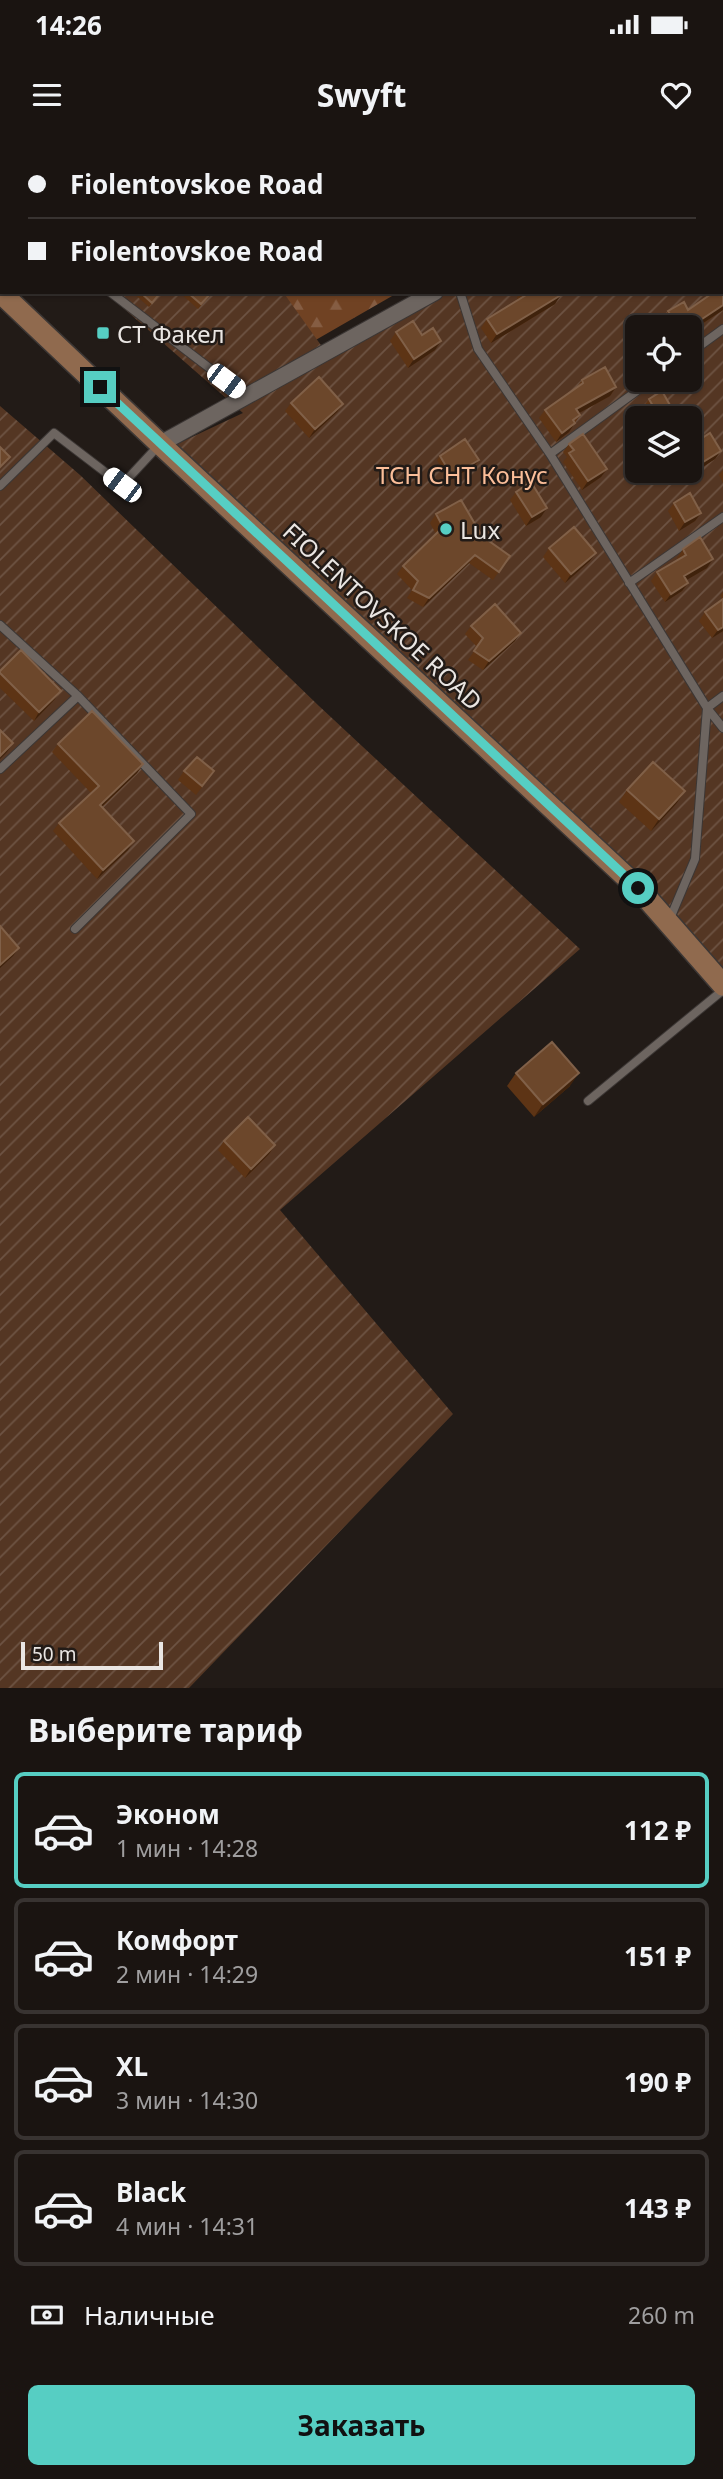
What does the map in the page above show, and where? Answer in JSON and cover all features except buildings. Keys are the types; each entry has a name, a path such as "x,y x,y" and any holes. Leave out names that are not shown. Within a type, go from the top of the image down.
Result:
{"main road":[{"name":"FIOLENTOVSKOE ROAD","path":"2,294 638,888 723,988"}],"street":[{"path":"160,444 431,294"}],"lane":[{"path":"113,294 246,396"},
{"path":"461,294 478,349 550,454 707,708 723,728"},
{"path":"702,344 723,328"},
{"path":"550,454 635,392"},
{"path":"0,486 54,433 122,485 160,444"},
{"path":"629,583 723,517"},
{"path":"0,625 78,696 191,814 75,929"},
{"path":"0,769 78,696"},
{"path":"668,921 695,859 707,708 723,696"},
{"path":"588,1101 723,988"}],"green space":[{"name":"ТСН СНТ Конус","path":"107,294 284,294 323,348 433,294 723,294 723,970 175,445 243,413"},
{"path":"233,294 396,294 307,345"},
{"path":"0,406 80,475 319,706 580,949 280,1210 453,1414 189,1688 0,1688"}],"place":[{"name":"СТ Факел","path":"103,333"},
{"name":"Lux","path":"446,529"}],"route":[{"path":"100,387 638,888"}]}
